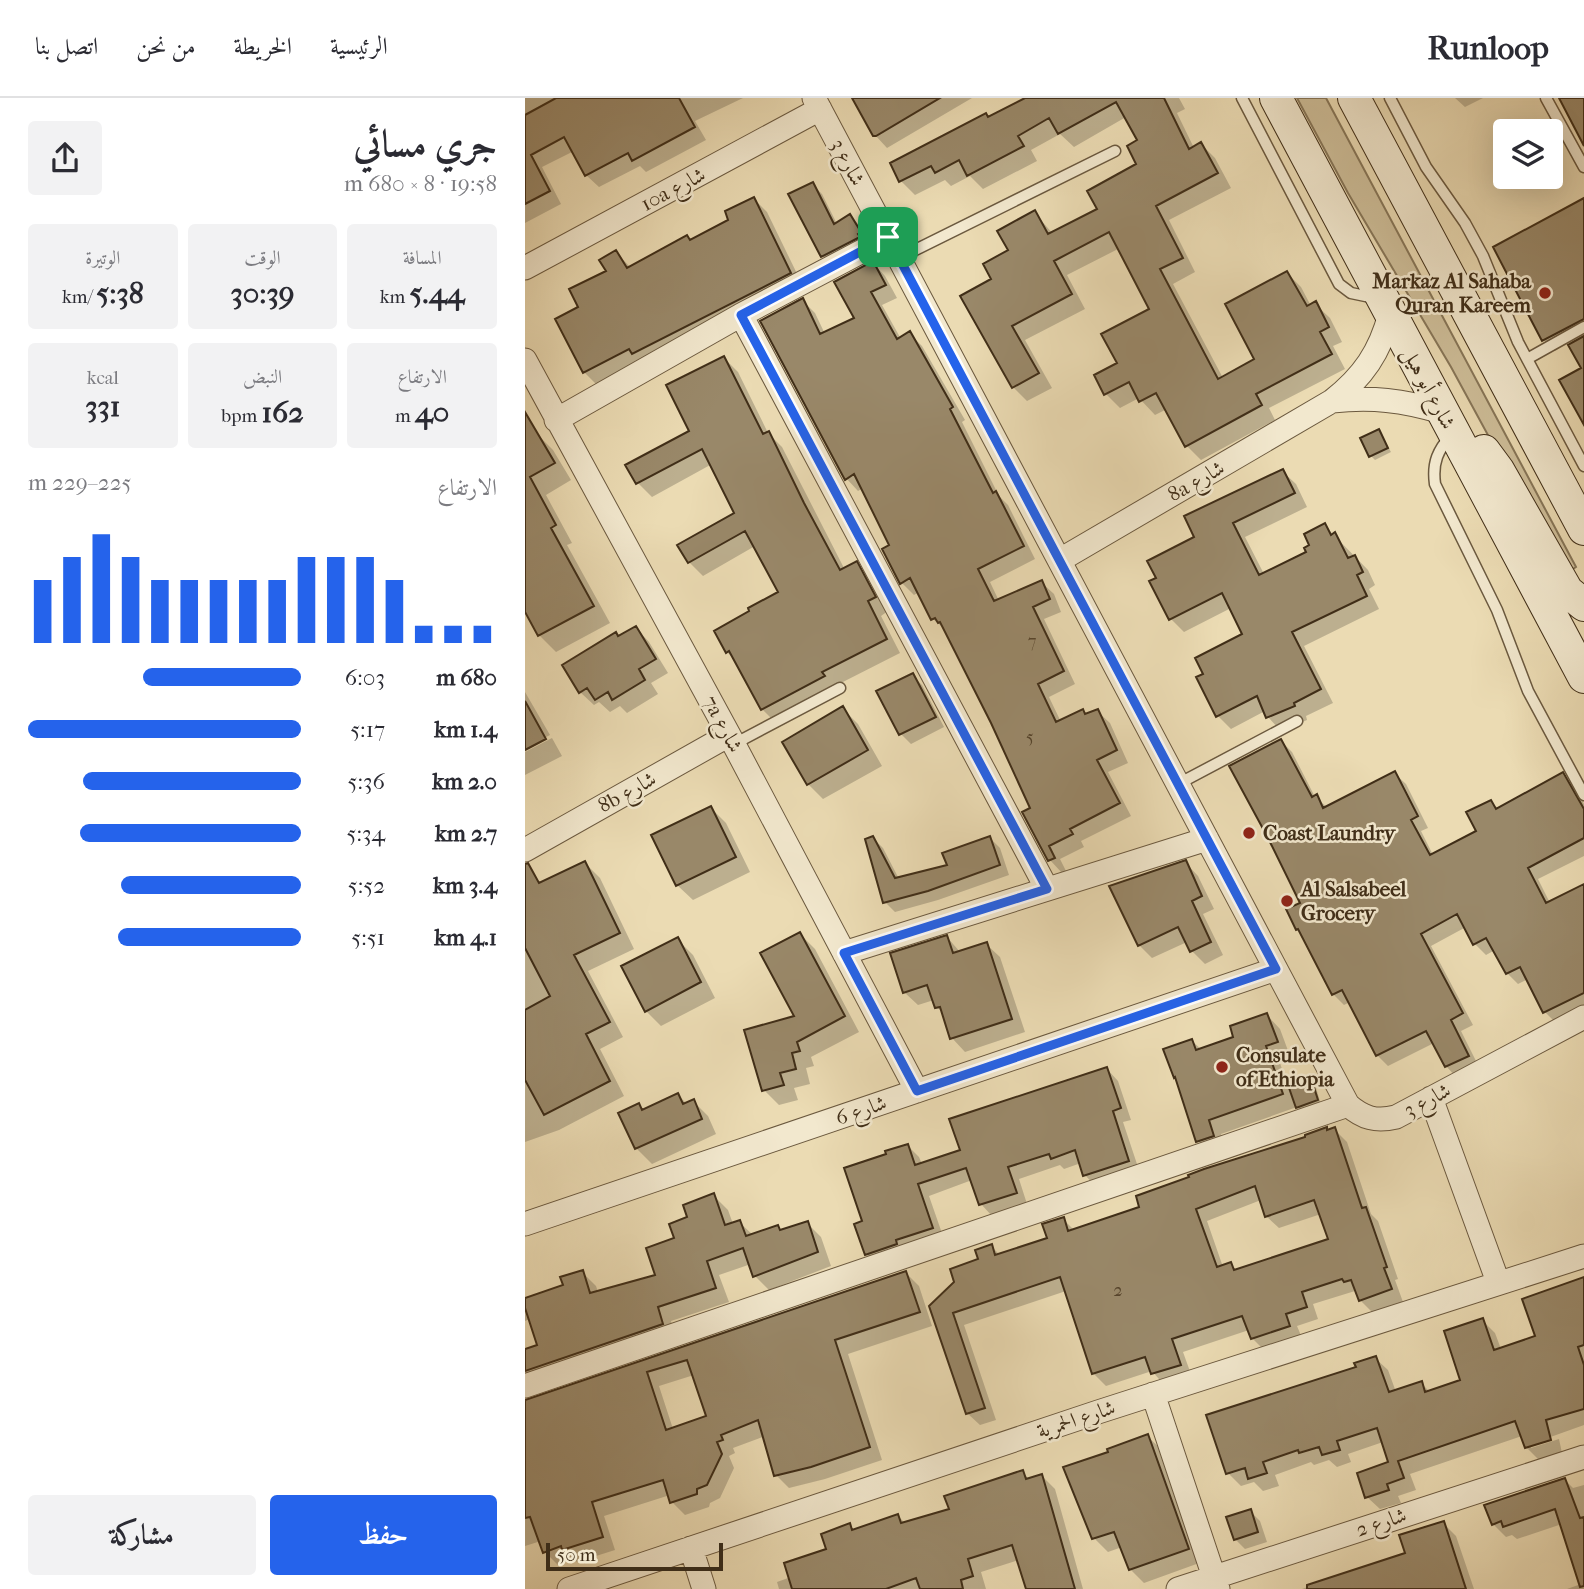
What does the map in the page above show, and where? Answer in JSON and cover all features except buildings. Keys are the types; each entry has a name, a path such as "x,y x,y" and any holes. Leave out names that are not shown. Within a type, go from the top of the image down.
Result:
{"main road":[{"name":"شارع أبو هيل","path":"1276,98 1584,677"},
{"path":"1354,98 1584,529"},
{"path":"1448,422 1489,456 1567,591 1584,605"}],"street":[{"name":"شارع 3","path":"817,103 1348,1105 1368,1118 1396,1117 1584,1017"},
{"name":"10a شارع","path":"525,268 817,103"},
{"path":"557,420 741,315 894,248"},
{"name":"8a شارع","path":"1060,560 1332,401 1364,373 1375,355 1386,307"},
{"path":"741,315 1047,889"},
{"name":"7a شارع","path":"525,360 732,740 917,1091"},
{"name":"8a شارع","path":"1332,401 1387,399 1448,422"},
{"name":"8b شارع","path":"525,849 732,740"},
{"path":"844,953 1207,839"},
{"name":"شارع 6","path":"525,1224 1276,969"},
{"path":"1431,1098 1498,1282"},
{"path":"525,1386 1348,1105"},
{"name":"شارع الحمرية","path":"569,1589 1153,1394 1584,1256"},
{"path":"1153,1394 1216,1583"},
{"name":"شارع 2","path":"1178,1589 1216,1583 1584,1457"},
{"path":"691,1548 704,1589"}],"lane":[{"path":"1242,98 1339,284 1351,293 1386,307"},
{"path":"1390,98 1426,167 1465,223 1483,256 1527,359 1584,466"},
{"path":"1546,98 1584,167"},
{"path":"894,248 1115,151"},
{"path":"1527,359 1584,327"},
{"path":"1448,422 1435,460 1436,484 1497,610 1528,691 1584,796"},
{"path":"732,740 839,688"},
{"path":"1178,784 1297,722"}],"shaded area":[{"path":"1297,98 1326,98 1576,567 1564,575 1451,367 1348,193"}],"place":[{"name":"Markaz Al Sahaba Quran Kareem","path":"1545,293"},
{"name":"Coast Laundry","path":"1249,833"},
{"name":"Al Salsabeel Grocery","path":"1287,901"},
{"name":"Consulate of Ethiopia","path":"1222,1067"}],"route":[{"path":"888,237 1276,969 917,1091 844,953 1047,889 741,315 888,237"}]}
